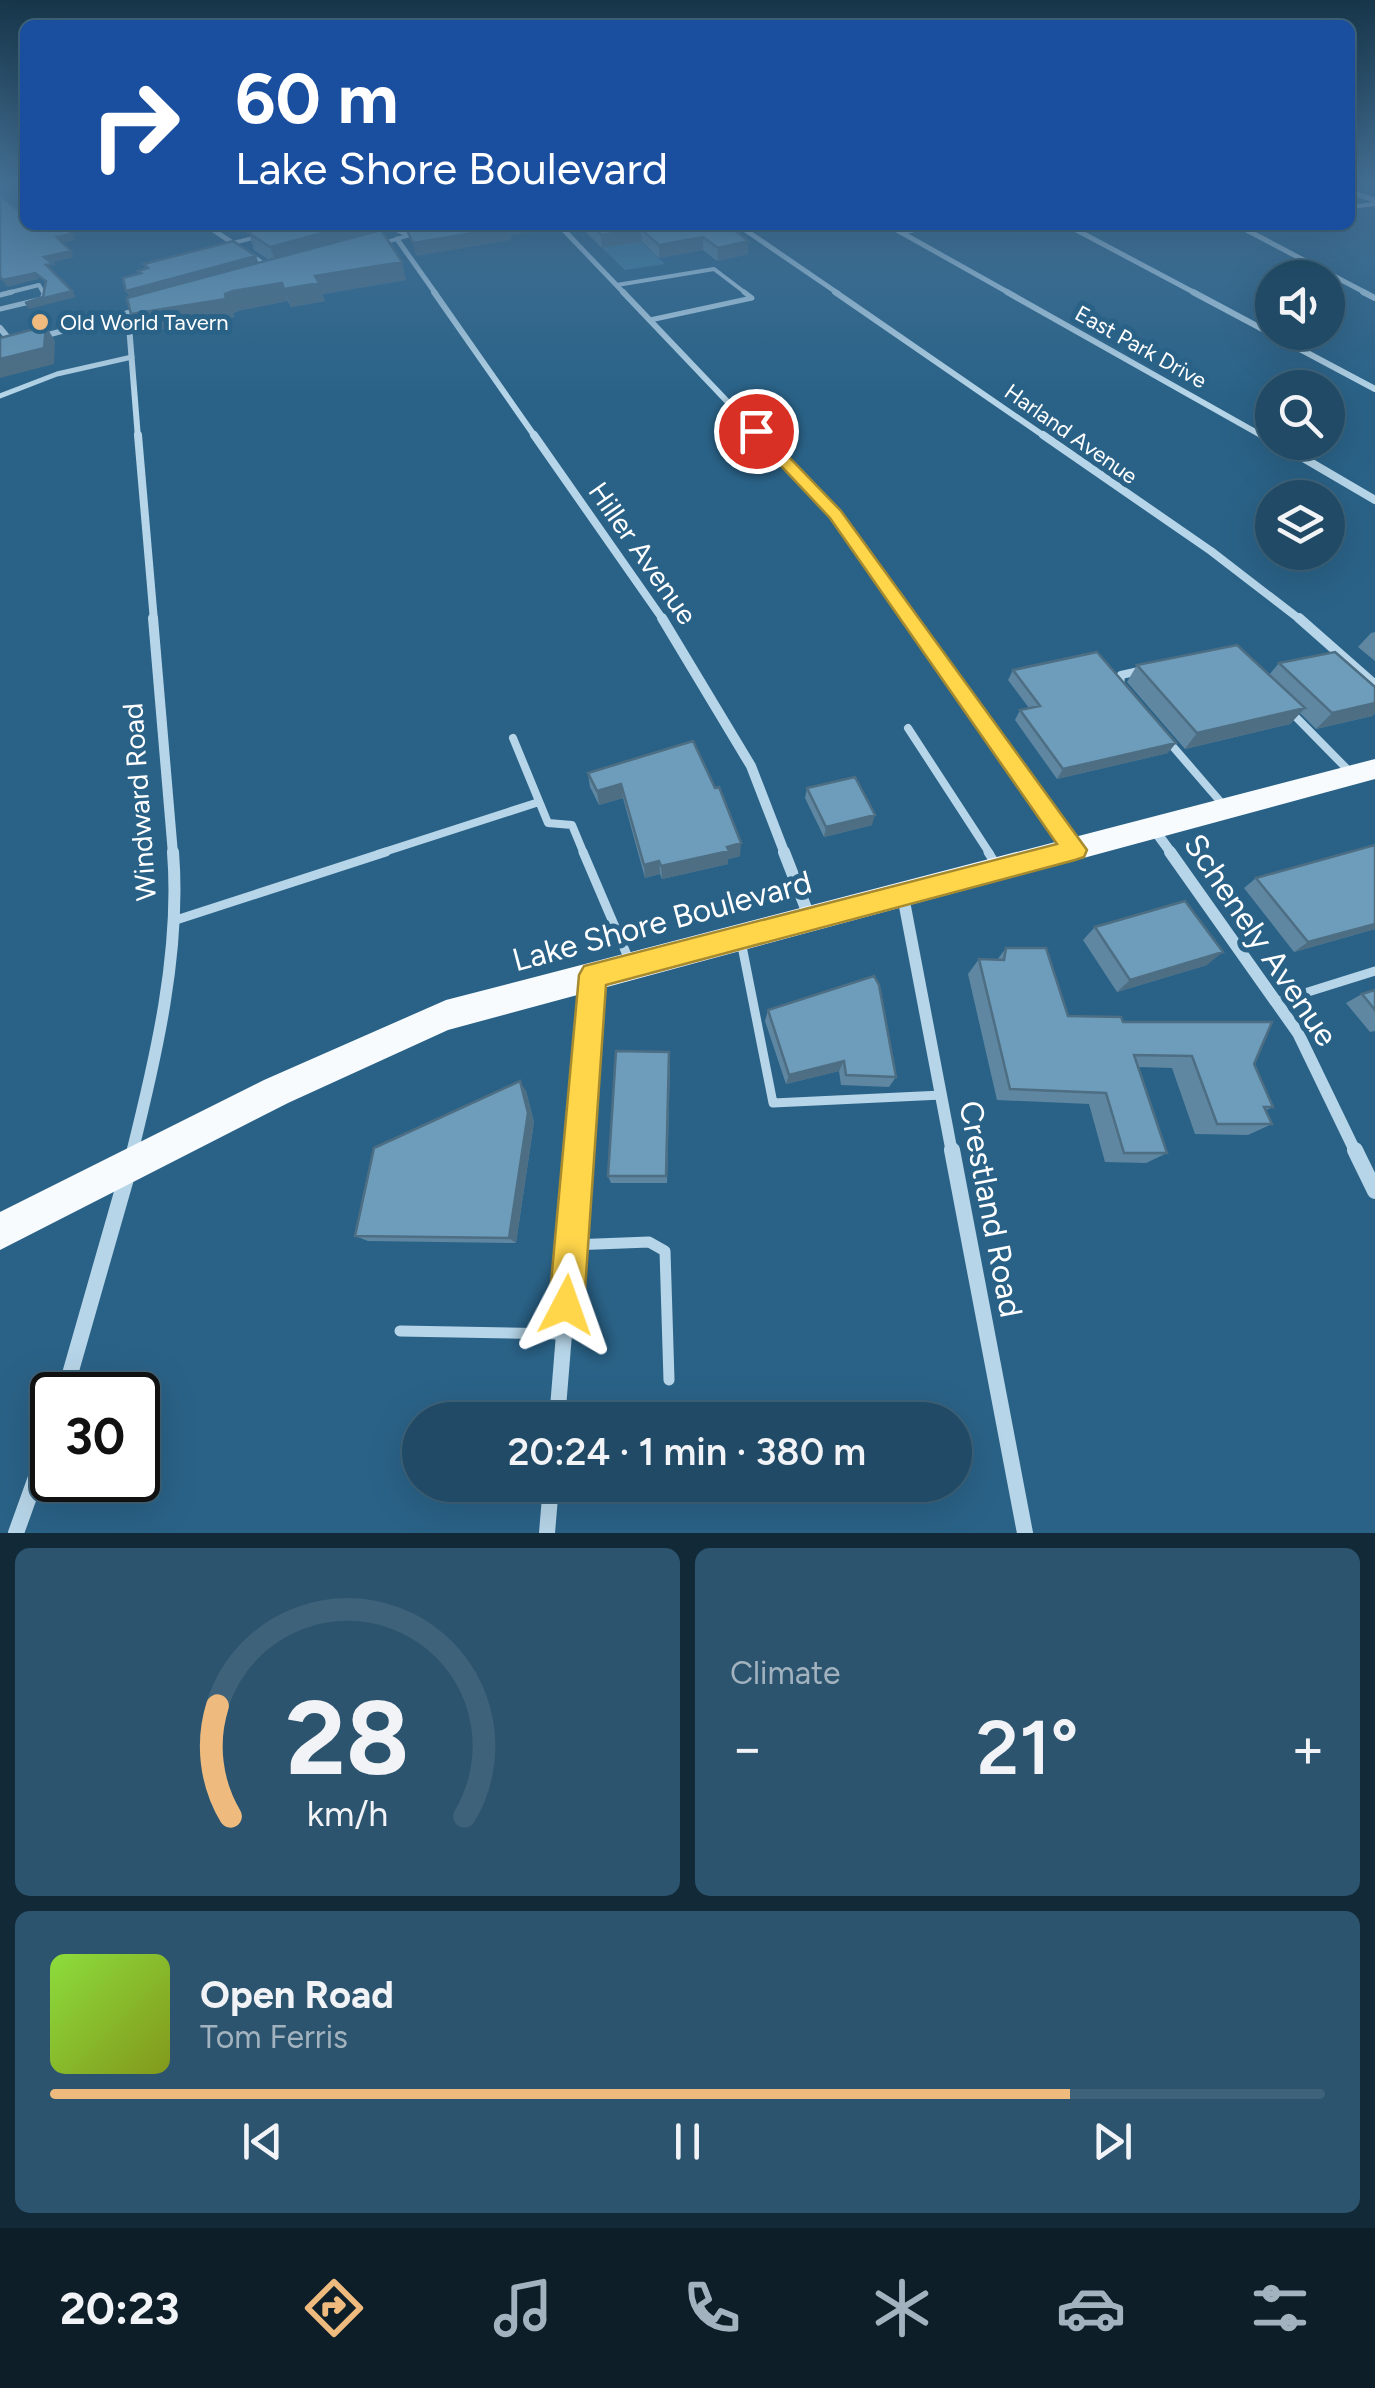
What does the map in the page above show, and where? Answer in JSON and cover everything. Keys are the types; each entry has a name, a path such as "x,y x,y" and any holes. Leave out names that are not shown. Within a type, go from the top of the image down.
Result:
{"main road":[{"name":"Lake Shore Boulevard","path":"0,1232 344,1057 446,1015 1364,772"}],"street":[{"path":"246,253 276,272"},
{"name":"Hiller Avenue","path":"407,253 684,650 752,766 809,917"},
{"path":"586,253 836,514 1075,850"},
{"name":"Harland Avenue","path":"778,253 1210,551 1301,620 1375,685"},
{"name":"East Park Drive","path":"937,253 1255,431"},
{"path":"1119,253 1375,389"},
{"path":"1289,253 1375,298"},
{"path":"257,277 291,268"},
{"path":"0,348 164,303"},
{"name":"Windward Road","path":"71,1372 157,1060 173,920 174,865 128,313"},
{"path":"0,328 14,344"},
{"name":"East Park Drive","path":"1305,460 1375,500"},
{"name":"Schenely Avenue","path":"1152,828 1298,1032 1375,1191"},
{"name":"Crestland Road","path":"902,896 1025,1533"},
{"path":"558,1402 593,975"},
{"path":"16,1533 30,1494"},
{"path":"548,1533 551,1502"}],"lane":[{"path":"617,285 714,269 752,298 650,320"},
{"path":"0,295 39,285 46,291 42,299 0,309"},
{"path":"0,396 57,374 132,357"},
{"path":"1130,697 1118,684 1121,675 1158,666"},
{"path":"1276,698 1364,772"},
{"path":"908,728 1000,870"},
{"path":"1164,736 1226,808"},
{"path":"512,738 548,823 572,825 632,966"},
{"path":"173,920 539,802"},
{"path":"740,937 773,1103 942,1096"},
{"path":"1276,1002 1375,971"},
{"path":"571,1245 649,1242 665,1251 669,1380"},
{"path":"400,1331 564,1334"}],"shaded area":[{"path":"607,253 652,253 665,264 625,270"}],"building":[{"path":"0,253 64,253 44,257 53,264 46,265 72,291 25,303 43,297 46,281 35,273 3,280"},
{"path":"188,253 251,253 256,256 126,291 123,278 141,273 138,271 148,268 144,264"},
{"path":"297,253 396,253 402,262 315,276 319,283 284,289 282,283 233,291 225,294 226,299 131,314 127,298"},
{"path":"46,326 44,348 0,359 0,338"},
{"path":"1237,645 1305,708 1197,733 1137,665"},
{"path":"1097,652 1176,743 1063,769 1020,710 1040,706 1013,670"},
{"path":"1335,652 1375,687 1375,703 1332,713 1279,663"},
{"path":"693,741 715,788 719,787 741,843 727,847 729,851 661,866 659,861 644,865 621,784 597,791 588,773"},
{"path":"855,777 875,815 826,827 807,788"},
{"path":"1375,845 1375,924 1308,942 1256,878"},
{"path":"1185,901 1223,952 1130,980 1095,927"},
{"path":"1006,948 1046,948 1068,1016 1121,1017 1123,1022 1272,1022 1254,1064 1273,1107 1264,1107 1272,1124 1217,1124 1192,1056 1134,1055 1167,1153 1124,1153 1106,1093 1010,1089 979,959 1004,960"},
{"path":"874,976 896,1077 846,1075 844,1061 789,1075 768,1010"},
{"path":"1375,990 1375,1010 1362,994"},
{"path":"616,1051 669,1052 666,1176 608,1176"},
{"path":"520,1081 528,1113 509,1238 355,1236 374,1148"}],"place":[{"name":"Old World Tavern","path":"40,322"}],"route":[{"path":"566,1305 593,975 1075,850 836,514 756,431"}]}
